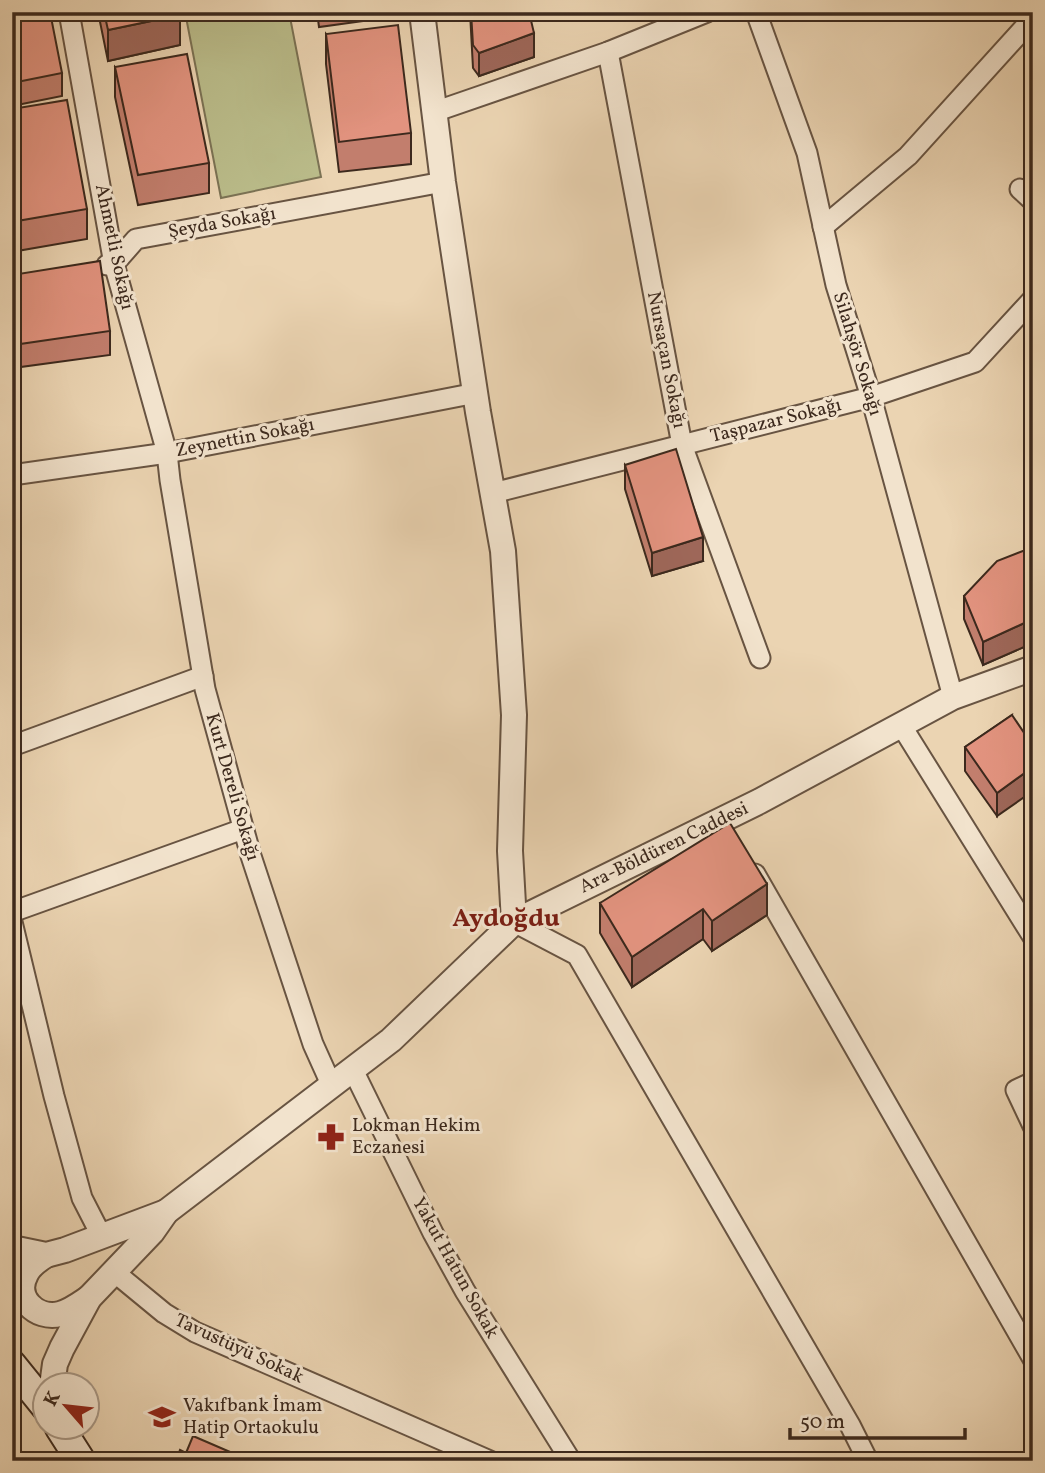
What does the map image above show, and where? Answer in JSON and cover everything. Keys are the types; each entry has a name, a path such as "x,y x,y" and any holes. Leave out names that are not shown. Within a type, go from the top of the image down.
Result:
{"main road":[{"path":"12,1365 32,1390"},
{"path":"69,1442 80,1461"}],"street":[{"name":"Ahmetli Sokağı","path":"69,12 114,264 167,453 170,480"},
{"path":"422,12 443,182 503,551 514,715 510,851 514,922 577,955 850,1425 868,1461"},
{"path":"434,112 608,52 707,12"},
{"name":"Silahşör Sokağı","path":"757,12 807,153 836,285 871,397 953,697"},
{"path":"823,227 908,156 1033,18"},
{"name":"Nursaçan Sokağı","path":"608,52 682,445 761,658"},
{"name":"Şeyda Sokağı","path":"114,264 136,239 443,182"},
{"path":"89,268 114,264"},
{"name":"Taşpazar Sokağı","path":"493,493 871,397 975,362 1033,299"},
{"name":"Zeynettin Sokağı","path":"12,475 167,453 476,393"},
{"name":"Kurt Dereli Sokağı","path":"170,480 203,676 243,829 313,1044 331,1084"},
{"name":"Ara-Böldüren Caddesi","path":"12,1248 46,1255 166,1212 391,1040 514,922 727,825 953,697 1033,668"},
{"path":"12,746 203,676"},
{"path":"901,725 1033,937"},
{"path":"12,912 243,829"},
{"path":"744,855 1033,1359"},
{"path":"12,922 82,1198 102,1237"},
{"name":"Yakut Hatun Sokak","path":"352,1068 458,1279 570,1461"},
{"path":"1033,1082 1016,1090 1033,1126"},
{"name":"Ara-Böldüren Caddesi","path":"54,1372 62,1348 89,1298 152,1232 166,1212"},
{"path":"46,1255 30,1268 23,1281 22,1290 28,1304 41,1313 58,1315 89,1298"},
{"name":"Tavustüyü Sokak","path":"113,1271 164,1313 195,1332 490,1461"}],"green space":[{"path":"185,12 289,12 321,177 221,198"}],"building":[{"path":"12,12 50,12 62,73 12,83"},
{"path":"104,12 179,12 180,15 108,30"},
{"path":"471,12 529,12 534,33 479,53 473,45"},
{"path":"398,25 411,133 339,142 326,34"},
{"path":"187,54 209,163 138,175 115,67"},
{"path":"67,100 87,209 17,221 12,195 12,109"},
{"path":"100,261 110,331 13,345 12,275"},
{"path":"676,449 703,537 652,553 625,465"},
{"path":"1028,549 1033,561 1033,619 983,642 964,596 997,561"},
{"path":"1012,715 1033,746 1033,767 997,793 965,747"},
{"path":"730,823 767,884 712,921 703,909 632,957 600,903"},
{"path":"193,1436 251,1461 176,1461 180,1450 186,1453"}],"place":[{"name":"Lokman Hekim Eczanesi","path":"331,1137"},
{"name":"Vakıfbank İmam Hatip Ortaokulu","path":"162,1417"}],"district":[{"name":"Aydoğdu","path":"506,919"}]}
